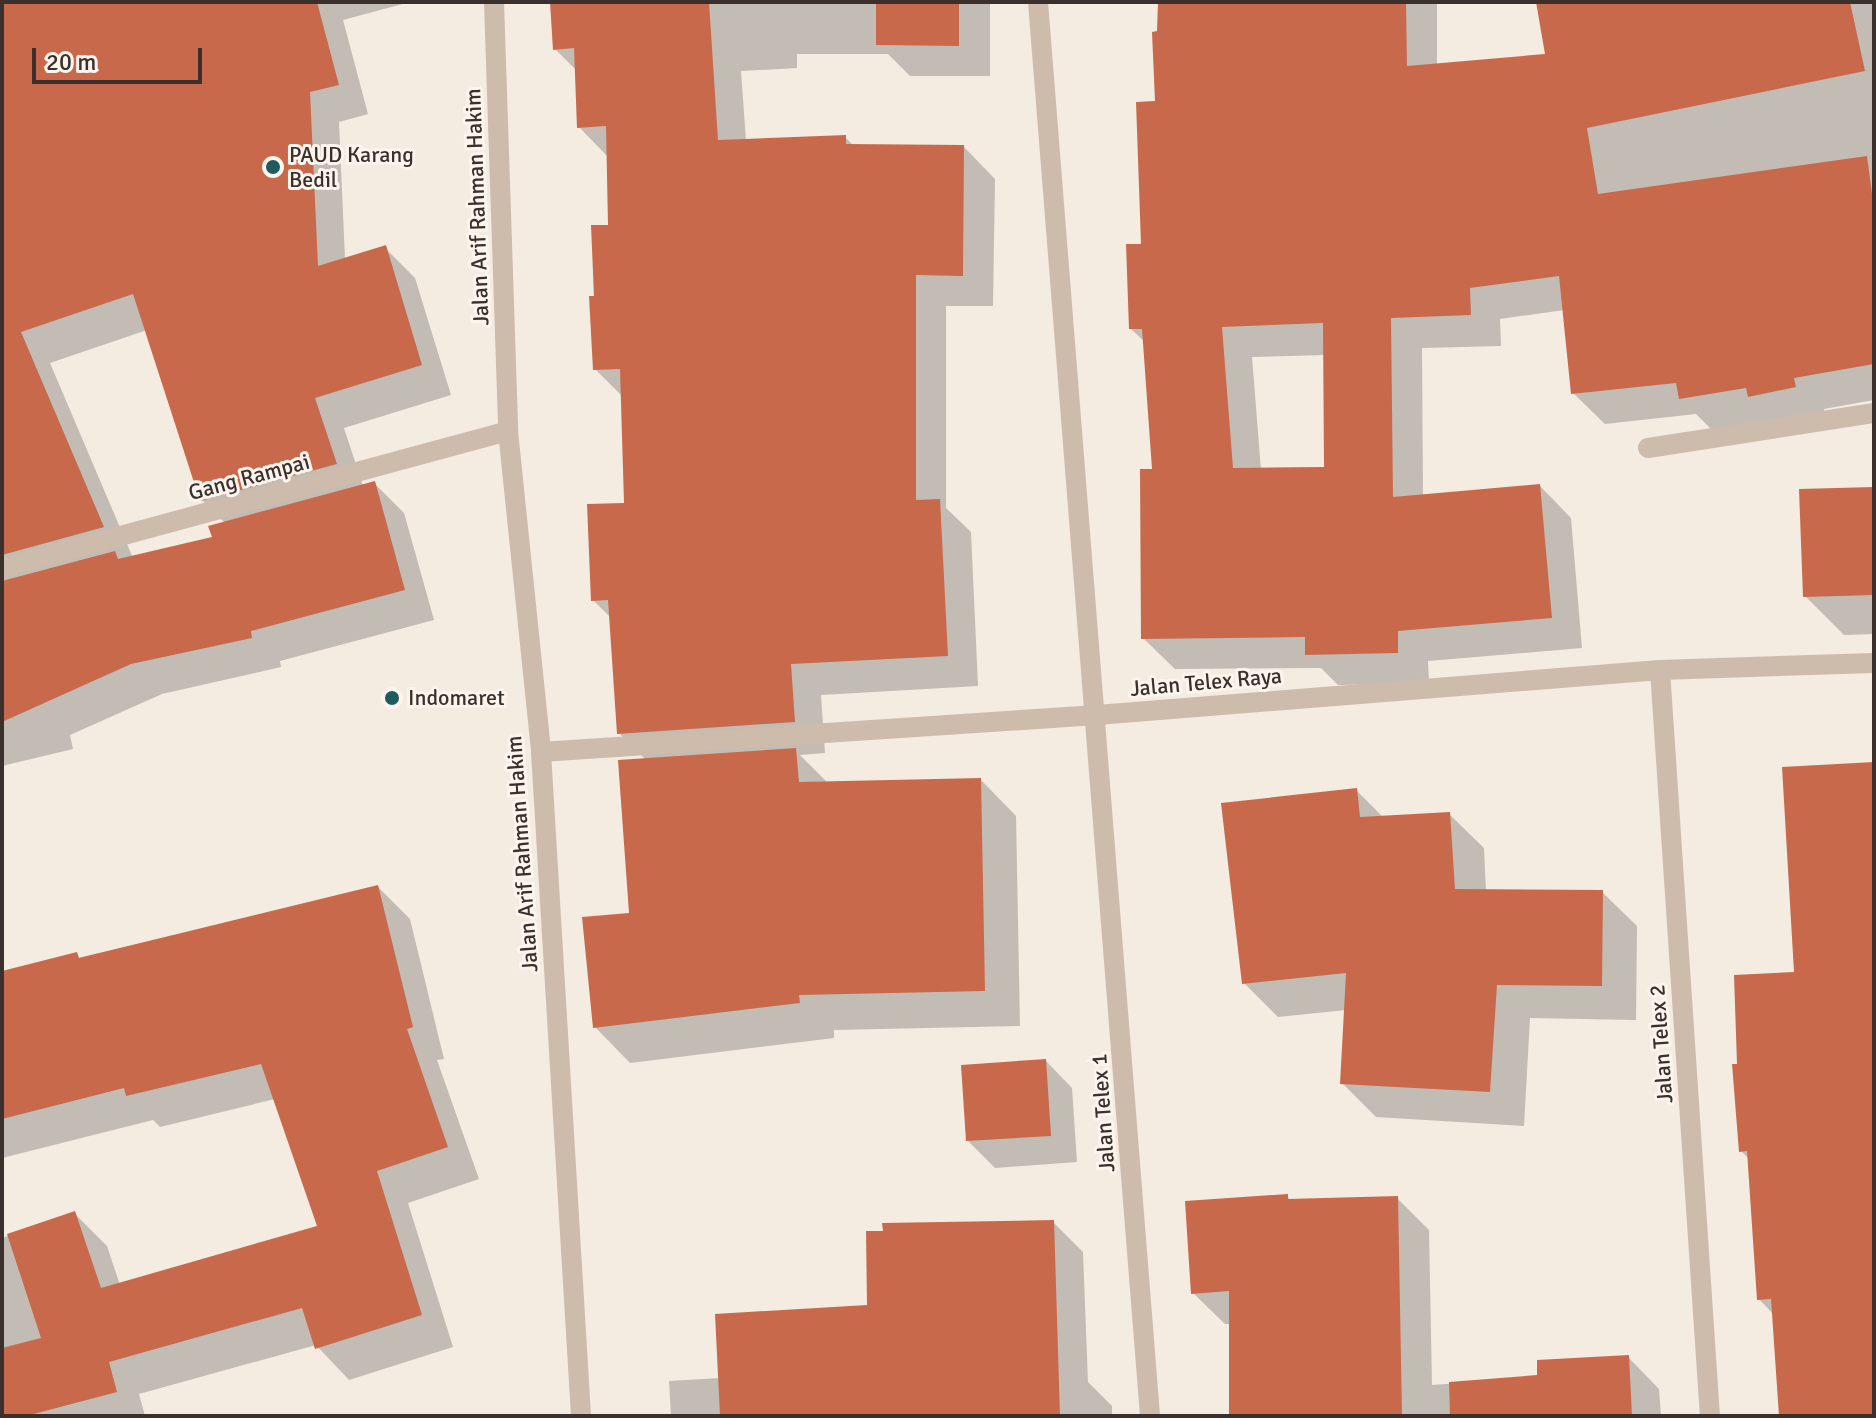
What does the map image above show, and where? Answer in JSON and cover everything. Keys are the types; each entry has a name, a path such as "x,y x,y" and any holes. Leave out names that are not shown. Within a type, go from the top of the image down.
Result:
{"street":[{"name":"Jalan Arif Rahman Hakim","path":"494,2 508,431 541,752 581,1416"},
{"name":"Jalan Telex 1","path":"1038,2 1105,806 1150,1416"},
{"path":"1648,448 1874,413"},
{"name":"Gang Rampai","path":"2,568 508,431"},
{"name":"Jalan Telex Raya","path":"541,752 1097,715 1660,670 1874,663"},
{"name":"Jalan Telex 2","path":"1660,670 1710,1416"}],"building":[{"path":"2,2 317,2 339,85 310,92 318,266 386,245 422,365 315,398 337,464 200,501 133,294 21,332 104,527 2,555"},
{"path":"550,2 709,2 718,140 846,135 846,144 964,145 963,276 916,275 916,500 940,499 948,656 791,664 795,722 617,734 608,600 591,601 587,504 624,503 620,369 593,370 589,296 594,296 591,225 608,225 606,126 577,128 574,48 553,50"},
{"path":"876,2 959,2 959,46 876,45"},
{"path":"1158,2 1406,2 1407,66 1545,54 1536,2 1850,2 1865,71 1587,128 1598,194 1867,156 1874,209 1874,364 1794,378 1796,387 1748,397 1746,388 1679,399 1676,383 1571,394 1559,276 1470,288 1471,315 1391,318 1393,497 1540,484 1552,618 1398,631 1398,653 1305,655 1305,637 1141,639 1140,469 1152,469 1142,329 1129,329 1126,244 1141,244 1136,102 1155,101 1152,32 1157,31","holes":["1323,323 1324,467 1233,468 1222,327"]},
{"path":"375,481 405,590 251,631 252,638 131,664 2,722 2,581 115,551 118,559 212,537 208,526"},
{"path":"1874,487 1874,595 1803,597 1799,489"},
{"path":"796,748 799,782 981,778 985,991 799,995 800,1003 593,1028 582,917 629,913 618,760"},
{"path":"1874,762 1874,1416 1779,1416 1771,1299 1757,1300 1747,1151 1739,1152 1732,1064 1737,1064 1734,975 1794,972 1782,767"},
{"path":"1357,788 1360,817 1450,812 1455,889 1603,890 1602,986 1497,985 1490,1092 1340,1084 1346,973 1242,984 1221,803"},
{"path":"378,885 413,1027 407,1029 448,1147 377,1171 422,1315 315,1349 302,1308 109,1362 117,1392 26,1416 2,1416 2,1348 41,1338 7,1234 75,1211 101,1288 317,1226 261,1064 126,1096 124,1088 2,1119 2,971 77,952 79,958"},
{"path":"1046,1059 1051,1136 966,1141 961,1065"},
{"path":"1288,1194 1288,1199 1398,1196 1402,1416 1229,1416 1229,1291 1191,1294 1185,1201"},
{"path":"1054,1220 1060,1416 720,1416 715,1314 867,1305 866,1231 883,1231 882,1223"},
{"path":"1629,1355 1632,1416 1450,1416 1449,1382 1537,1375 1537,1360"}],"place":[{"name":"PAUD Karang Bedil","path":"273,167"},
{"name":"Indomaret","path":"392,698"}]}
